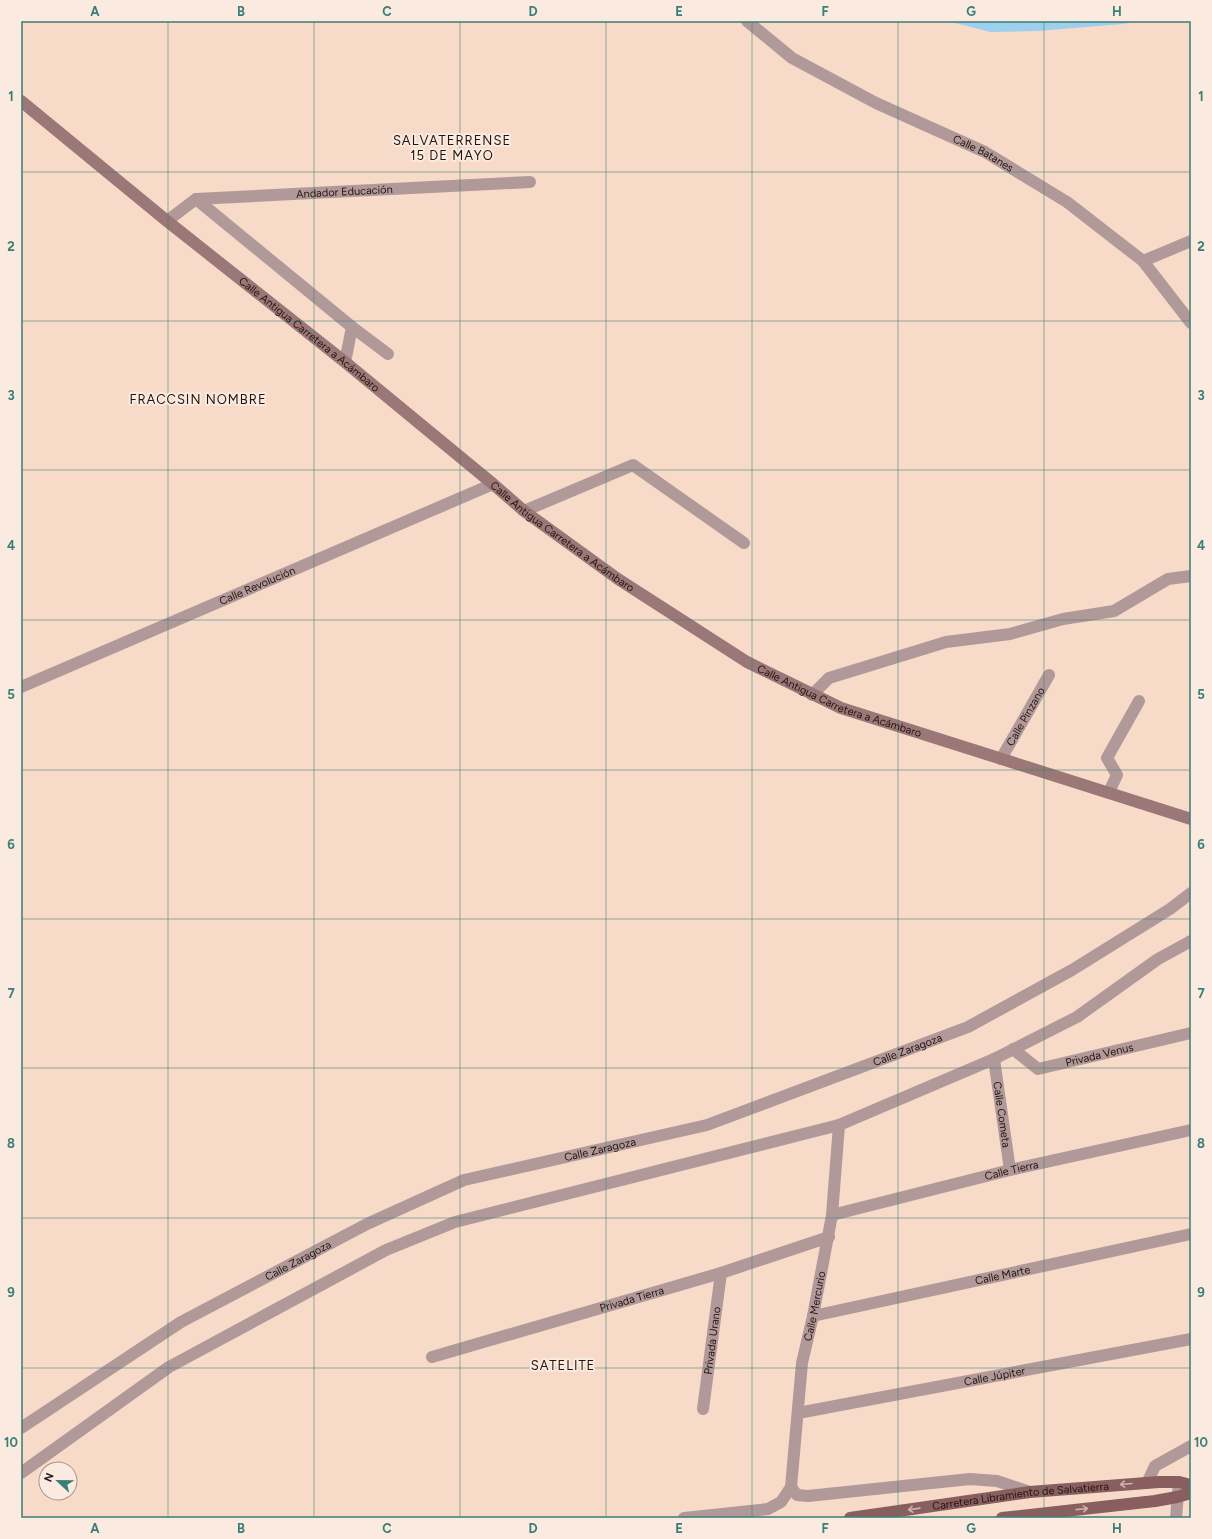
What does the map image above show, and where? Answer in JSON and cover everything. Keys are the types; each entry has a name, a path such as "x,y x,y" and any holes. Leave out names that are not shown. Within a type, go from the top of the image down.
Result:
{"main road":[{"name":"Calle Antigua Carretera a Acámbaro","path":"21,101 167,222 345,362 524,511 618,579 747,662 841,708 1191,819"},
{"name":"Carretera Libramiento de Salvatierra","path":"850,1518 1030,1492 1147,1482 1179,1482 1191,1485"},
{"name":"Carretera Libramiento de Salvatierra","path":"1002,1518 1177,1497 1191,1493"}],"street":[{"name":"Calle Batanes","path":"747,21 792,58 876,103 985,152 1067,202 1143,261 1191,323"},
{"name":"Andador Educación","path":"196,199 530,182"},
{"path":"167,222 196,199 352,327 388,354"},
{"path":"1143,261 1191,241"},
{"path":"345,362 352,327"},
{"path":"524,511 633,465 744,543"},
{"name":"Calle Revolución","path":"21,687 493,484"},
{"path":"812,695 828,678 946,642 1010,634 1063,619 1114,611 1168,579 1191,576"},
{"name":"Calle Pinzano","path":"1001,759 1049,675"},
{"path":"1109,792 1117,775 1106,758 1139,701"},
{"name":"Calle Zaragoza","path":"21,1428 181,1322 374,1221 464,1180 707,1125 968,1027 1072,970 1170,909 1191,894"},
{"path":"21,1473 169,1367 386,1250 455,1222 840,1125 994,1059 1077,1017 1158,958 1191,941"},
{"name":"Privada Venus","path":"1013,1049 1038,1069 1191,1033"},
{"name":"Calle Cometa","path":"994,1059 1010,1170"},
{"name":"Calle Mercurio","path":"791,1487 802,1363 829,1237 840,1125"},
{"name":"Calle Tierra","path":"832,1215 1010,1170 1191,1130"},
{"name":"Calle Marte","path":"813,1316 1191,1234"},
{"name":"Privada Tierra","path":"432,1356 721,1273 829,1237"},
{"name":"Privada Urano","path":"703,1409 721,1273"},
{"name":"Calle Júpiter","path":"798,1413 1191,1339"},
{"path":"1147,1482 1155,1466 1191,1446"},
{"path":"684,1518 768,1509 781,1502 791,1487 797,1496 808,1496 970,1479 997,1481 1030,1492"},
{"path":"1176,1518 1179,1482"}],"water":[{"path":"948,21 1140,21 1123,24 1037,31 990,32"}],"district":[{"name":"SALVATERRENSE 15 DE MAYO","path":"452,148"},
{"name":"FRACCSIN NOMBRE","path":"198,399"},
{"name":"SATELITE","path":"563,1365"}]}
